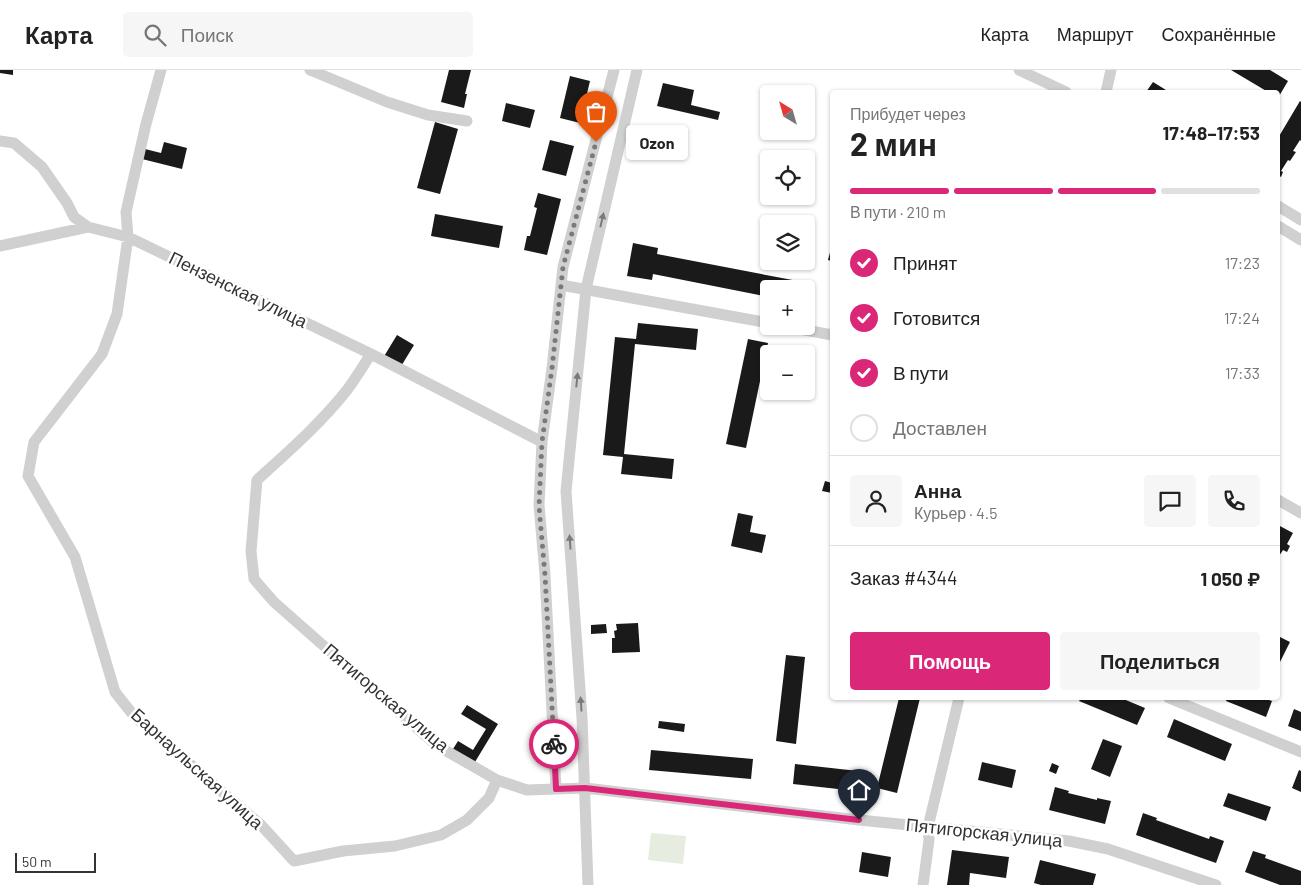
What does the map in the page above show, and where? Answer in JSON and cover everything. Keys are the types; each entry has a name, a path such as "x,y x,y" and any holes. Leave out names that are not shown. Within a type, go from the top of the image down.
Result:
{"street":[{"name":"Барнаульская улица","path":"162,70 146,124 126,212 128,237 117,314 102,354 34,442 28,476 75,557 115,692 134,716 261,826 294,862 343,850 395,846 441,835 467,820 489,798 497,780"},
{"path":"310,70 387,102 428,115 467,121"},
{"path":"556,789 545,575 539,506 542,442 563,267 614,70"},
{"path":"588,885 585,788 566,491 586,289 637,70"},
{"path":"1019,70 1062,90"},
{"path":"1107,90 1112,70"},
{"path":"0,141 14,143 42,167 68,203 74,217 88,227"},
{"path":"1280,207 1300,219 1290,234"},
{"name":"Пензенская улица","path":"88,227 128,237 371,354 542,442"},
{"path":"0,246 88,227"},
{"path":"1280,227 1301,240"},
{"path":"561,285 760,321"},
{"path":"815,332 830,335"},
{"name":"Пятигорская улица","path":"371,354 348,389 325,415 298,443 257,480 250,551 254,579 274,602 436,744 497,780 527,790 585,788 1069,841 1108,849 1216,885"},
{"path":"1280,501 1301,513"},
{"path":"923,885 929,840 928,827 959,700"},
{"path":"1174,700 1301,752"}],"shaded area":[{"path":"651,833 686,836 683,864 648,860"}],"building":[{"path":"0,70 13,70 13,75 0,73"},
{"path":"449,70 471,70 465,94 467,94 464,108 441,102"},
{"path":"1231,70 1270,70 1288,81 1280,95 1280,90 1265,90"},
{"path":"570,76 590,81 580,123 560,118"},
{"path":"1153,82 1166,90 1147,90"},
{"path":"663,83 694,90 691,105 720,112 718,120 657,106"},
{"path":"1300,101 1301,141 1293,151 1296,152 1290,161 1288,160 1281,171 1283,172 1281,177 1280,176 1280,135"},
{"path":"506,103 535,110 530,128 502,121"},
{"path":"435,122 458,129 440,194 417,188"},
{"path":"550,140 574,146 566,176 542,170"},
{"path":"164,142 187,148 182,169 142,159 145,149 161,153"},
{"path":"538,193 561,199 547,255 524,250 527,236 530,236 537,208 534,207"},
{"path":"435,214 503,226 499,248 431,236"},
{"path":"633,243 658,248 657,254 793,280 760,280 760,295 653,274 652,280 627,276"},
{"path":"638,323 698,329 696,350 635,344 624,454 674,459 672,479 621,474 623,457 603,455 615,337 636,339"},
{"path":"397,335 414,345 400,368 383,358"},
{"path":"748,339 768,343 768,345 760,345 760,381 746,448 726,444"},
{"path":"825,481 830,482 830,493 822,491"},
{"path":"738,513 753,516 750,532 766,535 762,553 731,546"},
{"path":"1280,526 1293,533 1287,544 1290,546 1287,552 1283,550 1280,554"},
{"path":"638,623 640,652 612,653 612,638 615,638 616,624"},
{"path":"606,624 607,633 591,634 591,625"},
{"path":"1280,637 1290,642 1280,662"},
{"path":"786,655 805,657 796,744 776,741"},
{"path":"899,700 920,700 897,793 877,788"},
{"path":"1126,700 1145,708 1137,725 1079,701"},
{"path":"1269,700 1272,701 1266,717 1226,701"},
{"path":"467,705 498,724 475,762 453,749 458,741 473,750 486,729 461,714"},
{"path":"1294,709 1301,712 1301,731 1288,726"},
{"path":"1174,719 1232,744 1225,761 1167,737"},
{"path":"659,721 685,724 684,732 658,728"},
{"path":"1103,739 1122,746 1110,777 1091,769"},
{"path":"651,750 753,759 751,779 649,770"},
{"path":"982,762 1016,770 1012,788 978,780"},
{"path":"1052,763 1059,766 1056,774 1049,771"},
{"path":"795,764 858,771 856,791 793,784"},
{"path":"1299,770 1301,771 1301,792 1292,788"},
{"path":"1055,787 1069,791 1068,793 1097,800 1097,798 1111,801 1105,824 1049,810"},
{"path":"1228,793 1271,807 1266,821 1223,806"},
{"path":"1143,813 1157,818 1156,820 1209,839 1210,836 1224,841 1216,863 1136,835"},
{"path":"952,850 1009,857 1006,878 970,873 969,885 947,885"},
{"path":"1253,851 1266,855 1265,858 1301,871 1301,885 1280,885 1245,872"},
{"path":"862,852 891,857 888,877 859,872"},
{"path":"1040,860 1096,874 1093,885 1041,885 1034,883"}],"way so far":[{"path":"554,744 545,575 539,506 542,442 563,267 596,142"}],"place":[{"name":"Ozon","path":"596,142"}],"route":[{"path":"554,744 556,789 585,788 859,820"}]}
